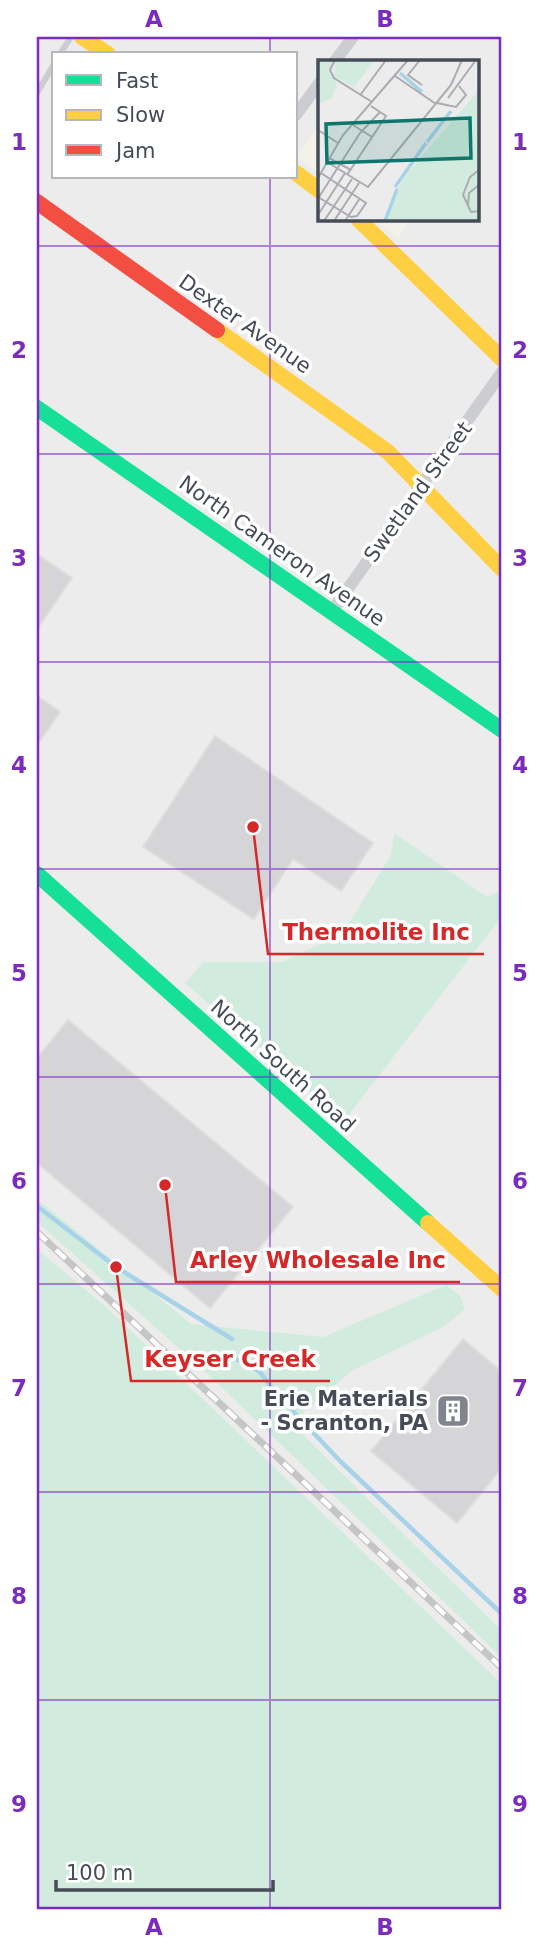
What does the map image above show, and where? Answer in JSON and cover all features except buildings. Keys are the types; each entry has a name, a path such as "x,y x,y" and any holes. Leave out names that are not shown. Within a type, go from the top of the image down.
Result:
{"street":[{"path":"336,60 353,37"},
{"path":"83,38 105,52"},
{"path":"298,112 318,85"},
{"path":"298,174 318,190"},
{"name":"Dexter Avenue","path":"37,202 388,452 502,569"},
{"path":"359,220 502,359"},
{"name":"Swetland Street","path":"332,611 502,372"},
{"name":"North Cameron Avenue","path":"37,408 502,730"},
{"name":"North South Road","path":"37,874 502,1289"}],"lane":[{"path":"64,52 83,38"},
{"path":"37,93 52,67"}],"shaded area":[{"path":"318,127 318,173 298,156"},
{"path":"375,220 409,220 398,238"}],"green space":[{"path":"394,833 487,897 502,890 502,916 344,1121 185,983 203,962 282,962 343,933 391,855"},
{"path":"37,1199 191,1324 323,1337 446,1285 460,1296 465,1309 443,1327 353,1370 291,1423 502,1631 502,1658 209,1375 37,1222"},
{"path":"37,1249 106,1307 502,1684 502,1909 37,1909"}],"waterway":[{"path":"37,1206 116,1267 232,1339"},
{"path":"236,1359 259,1371 340,1461 502,1614"}],"railway":[{"path":"37,1232 502,1668"}],"traffic: fast":[{"path":"37,408 502,730"},
{"path":"37,874 428,1223"}],"traffic: slow":[{"path":"82,37 105,52"},
{"path":"298,174 318,190"},
{"path":"359,220 502,359"},
{"path":"217,330 388,452 502,569"},
{"path":"428,1223 502,1289"}],"traffic: jam":[{"path":"37,202 217,330"}],"place":[{"name":"Thermolite Inc","path":"253,827"},
{"name":"Arley Wholesale Inc","path":"165,1185"},
{"name":"Keyser Creek","path":"116,1267"},
{"name":"Erie Materials - Scranton, PA","path":"453,1411"}]}
